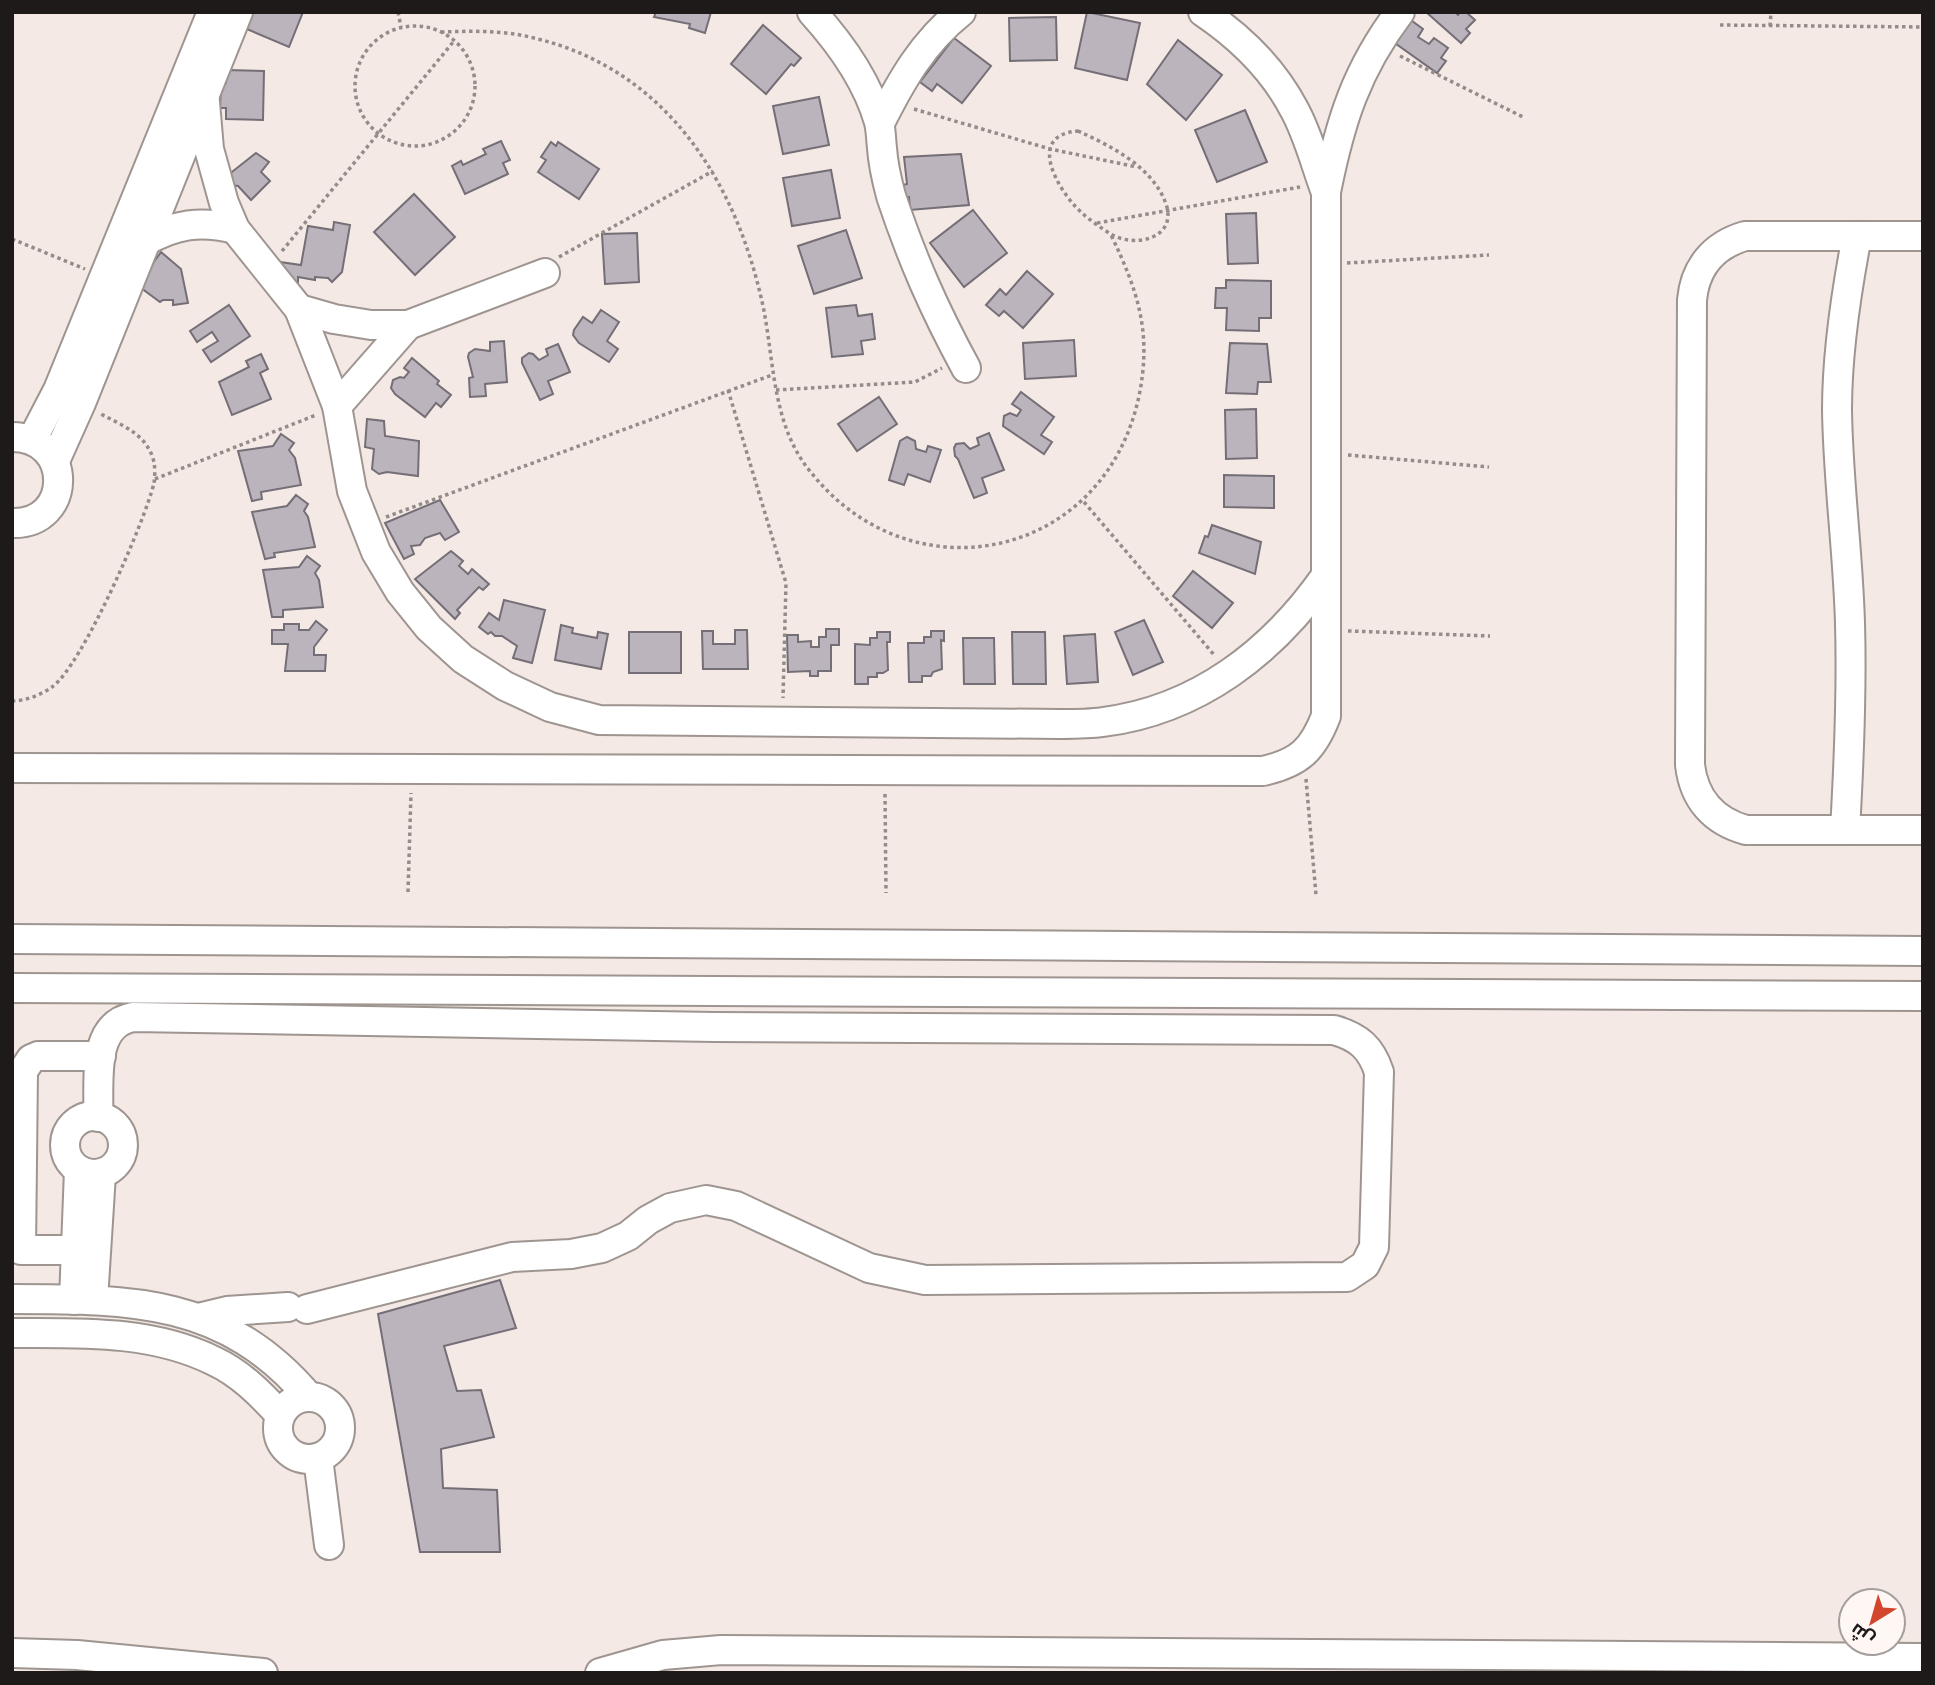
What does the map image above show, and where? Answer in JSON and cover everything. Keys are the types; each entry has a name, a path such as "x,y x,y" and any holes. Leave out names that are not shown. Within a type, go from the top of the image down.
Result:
{"street":[{"path":"15,527 40,516 54,501 59,481 55,461 41,445 22,438 58,390 212,12"},
{"path":"55,461 81,403 204,91 238,12"},
{"path":"812,12 831,33 851,61 867,91 885,113"},
{"path":"961,12 929,43 910,67 885,113 882,152 890,190 909,252 935,311 962,360"},
{"path":"1203,12 1240,40 1270,72 1295,110 1324,188"},
{"path":"12,768 1263,771 1285,766 1304,754 1318,737 1326,716 1324,188 1345,112 1359,77 1377,44 1400,12"},
{"path":"204,91 209,149 215,176 235,229 299,309 337,406 352,491 376,552 400,592 429,628 463,659 505,687 550,707 599,720 1060,724 1103,722 1141,714 1178,701 1230,673 1276,638 1303,609 1325,577"},
{"path":"145,242 180,225 198,223 235,229"},
{"path":"1923,236 1745,236 1732,239 1710,255 1703,265 1697,276 1692,300 1692,778 1703,803 1711,813 1733,827 1746,830 1923,830"},
{"path":"1845,830 1850,658 1837,408 1843,321 1857,236"},
{"path":"299,309 371,325 408,325 540,275"},
{"path":"337,406 408,325"},
{"path":"12,939 1923,951"},
{"path":"12,988 1923,996"},
{"path":"98,1117 103,1041 112,1026 125,1018 133,1017 728,1027 1334,1030 1350,1035 1364,1044 1374,1057 1379,1072 1374,1247 1365,1265 1347,1277 925,1280 870,1268 736,1206 706,1200 670,1208 618,1242 594,1250 512,1257 298,1308 237,1310 198,1318"},
{"path":"75,1250 21,1250 23,1071 31,1059 37,1056 101,1056"},
{"path":"98,1117 118,1129 123,1147 116,1164 90,1172 67,1156 66,1137 77,1122 98,1117"},
{"path":"75,1300 75,1250 90,1172"},
{"path":"60,1333 75,1300 90,1172"},
{"path":"12,1299 121,1302 166,1309 198,1318 228,1330 268,1355 309,1397"},
{"path":"119,1336 121,1302"},
{"path":"12,1333 119,1336 158,1342 214,1360 247,1382 280,1415"},
{"path":"309,1397 318,1399 334,1410 340,1429 334,1447 318,1458 300,1458 285,1449 278,1433 280,1415 292,1402 309,1397"},
{"path":"318,1458 329,1545"},
{"path":"600,1673 663,1656 722,1650 1923,1658"},
{"path":"12,1653 77,1656 264,1673"}],"path":[{"path":"398,12 401,27"},
{"path":"1770,26 1771,12"},
{"path":"1720,25 1923,27"},
{"path":"401,27 428,27 441,32 463,50 474,75 474,101 462,125 428,146 401,145 377,134 360,113 354,86 360,60 376,39 401,27"},
{"path":"441,32 487,31 533,37 577,51 618,72 655,100 687,133 713,172 743,240 760,290 772,375 786,428 804,464 840,503 861,519 897,537 936,547 975,548 1014,540 1051,524 1083,501 1113,464 1134,420 1144,373 1143,325 1132,278 1111,235"},
{"path":"267,270 454,40"},
{"path":"1377,44 1523,117"},
{"path":"885,113 1139,167"},
{"path":"1078,131 1107,144 1139,167 1161,195 1167,210 1166,222 1160,232 1139,242 1111,235 1075,206 1059,183 1049,161 1050,149 1056,138 1066,132 1078,131"},
{"path":"540,275 557,258 713,172"},
{"path":"1095,223 1324,188"},
{"path":"12,239 103,276"},
{"path":"1325,265 1489,255"},
{"path":"776,390 915,382 962,360"},
{"path":"365,525 772,375"},
{"path":"728,390 786,583 782,721"},
{"path":"12,702 22,701 53,687 75,661 111,590 149,503 155,479 154,462 148,447 137,433 81,403"},
{"path":"155,479 337,406"},
{"path":"1325,453 1489,467"},
{"path":"1083,501 1230,673"},
{"path":"1326,630 1490,636"},
{"path":"1304,754 1316,895"},
{"path":"408,892 411,769"},
{"path":"885,770 886,893"}],"building":[{"path":"248,12 303,12 289,47 242,27"},
{"path":"656,12 711,12 705,33 689,28 690,24 654,17"},
{"path":"1087,12 1140,23 1127,80 1075,68"},
{"path":"1426,12 1455,12 1458,15 1460,12 1466,12 1475,20 1466,29 1470,33 1461,43"},
{"path":"1056,17 1057,60 1010,61 1009,18"},
{"path":"1408,18 1423,29 1418,37 1429,44 1434,38 1448,48 1441,58 1446,61 1437,73 1392,41"},
{"path":"763,25 801,58 794,66 791,64 766,94 731,64"},
{"path":"954,38 991,66 962,103 937,84 932,91 920,82"},
{"path":"1178,40 1222,75 1186,120 1147,84"},
{"path":"226,70 264,71 263,120 226,119 226,108 220,108 221,83 226,83"},
{"path":"819,97 829,145 783,154 773,106"},
{"path":"1245,110 1267,162 1217,182 1195,130"},
{"path":"501,141 510,160 503,163 508,174 465,194 452,166 461,161 463,165 486,154 483,149"},
{"path":"551,142 556,146 558,142 599,169 579,199 538,172 546,160 541,157"},
{"path":"256,153 269,162 261,172 270,181 251,200 238,186 231,185 228,175"},
{"path":"961,154 969,205 910,210 909,197 904,197 903,185 907,184 904,157"},
{"path":"831,170 840,218 792,226 783,178"},
{"path":"414,194 455,237 415,275 374,232"},
{"path":"973,210 1007,253 964,287 930,243"},
{"path":"1256,213 1258,263 1228,264 1226,214"},
{"path":"334,222 350,225 342,272 332,282 328,278 315,277 315,280 298,277 298,284 281,271 280,262 301,265 308,226 333,230"},
{"path":"846,230 862,278 814,294 798,246"},
{"path":"637,233 639,282 605,284 602,234"},
{"path":"161,252 181,269 188,303 173,305 173,300 160,302 137,285"},
{"path":"1027,271 1053,294 1023,328 1004,311 999,316 986,305 1000,289 1006,295"},
{"path":"1226,280 1271,281 1271,318 1259,318 1259,331 1226,330 1227,308 1215,308 1216,288 1226,288"},
{"path":"229,305 250,336 211,362 203,350 218,341 212,332 197,342 190,331"},
{"path":"856,305 858,316 872,314 875,339 861,341 863,354 832,357 826,308"},
{"path":"601,310 619,322 607,341 618,349 609,362 579,343 573,335 583,317 592,323"},
{"path":"1074,340 1076,376 1025,379 1023,343"},
{"path":"504,341 507,382 485,384 486,396 470,397 469,378 473,377 469,353 475,349 490,351 490,342"},
{"path":"1230,343 1267,344 1271,382 1258,382 1257,394 1226,393"},
{"path":"558,344 570,372 548,381 553,394 540,400 522,358 529,353 539,360 548,355 546,349"},
{"path":"261,354 268,369 260,373 271,399 232,415 219,382 249,367 246,361"},
{"path":"412,358 451,395 441,407 436,403 425,417 391,388 393,380 404,378 409,372 404,368"},
{"path":"1021,392 1054,417 1041,435 1052,442 1044,454 1003,426 1004,416 1010,413 1017,416 1021,410 1012,404"},
{"path":"879,397 897,424 857,451 838,424"},
{"path":"1256,409 1257,458 1226,459 1225,410"},
{"path":"367,419 384,421 385,436 419,441 418,476 387,472 379,474 372,469 374,449 365,447"},
{"path":"989,433 1004,470 982,478 987,493 974,498 954,448 956,444 964,443 970,449 979,445 977,438"},
{"path":"281,434 294,443 289,450 295,458 301,485 261,492 262,499 252,501 238,451 273,446"},
{"path":"907,437 915,441 916,449 926,452 928,446 941,450 930,482 908,474 904,485 889,480 900,441"},
{"path":"1224,475 1274,476 1274,508 1224,507"},
{"path":"296,495 308,504 304,511 315,547 274,553 275,557 265,559 252,512 287,506"},
{"path":"440,500 459,532 445,540 440,533 425,538 420,545 411,546 414,554 404,559 385,523"},
{"path":"1212,525 1261,542 1255,574 1199,553"},
{"path":"451,551 463,561 459,566 468,574 472,569 489,584 483,590 479,587 457,610 460,613 455,619 415,579"},
{"path":"307,556 320,566 315,573 319,580 323,607 283,610 283,617 272,617 263,570 299,567"},
{"path":"1193,571 1233,603 1212,628 1173,596"},
{"path":"504,600 545,610 532,663 513,658 517,646 502,636 495,636 491,632 488,634 479,627 489,613 499,620"},
{"path":"1144,620 1163,662 1133,675 1115,632"},
{"path":"316,621 327,630 314,647 314,655 326,655 325,671 285,671 288,644 272,644 272,630 284,630 284,624 299,624 299,630 309,630"},
{"path":"561,625 573,628 572,633 597,638 598,632 608,634 601,669 555,660"},
{"path":"826,629 839,629 839,645 831,645 831,671 818,671 818,676 810,676 810,671 788,672 787,635 798,635 798,642 811,641 811,647 819,647 819,637 826,637"},
{"path":"735,630 747,630 748,669 703,669 702,631 713,631 713,644 735,644"},
{"path":"931,631 944,631 944,641 941,640 942,669 933,672 931,676 922,676 922,682 909,682 908,643 924,643 924,637 931,637"},
{"path":"629,632 681,632 681,673 629,673"},
{"path":"877,632 890,632 890,642 887,642 888,670 877,673 877,677 868,677 868,684 855,684 855,644 870,645 870,638 877,638"},
{"path":"1012,632 1045,632 1046,684 1013,684"},
{"path":"1095,634 1098,682 1067,684 1064,636"},
{"path":"963,638 994,638 995,684 964,684"},
{"path":"500,1280 516,1328 444,1346 457,1391 481,1390 494,1437 441,1449 443,1488 497,1490 500,1552 420,1552 378,1314"}]}
